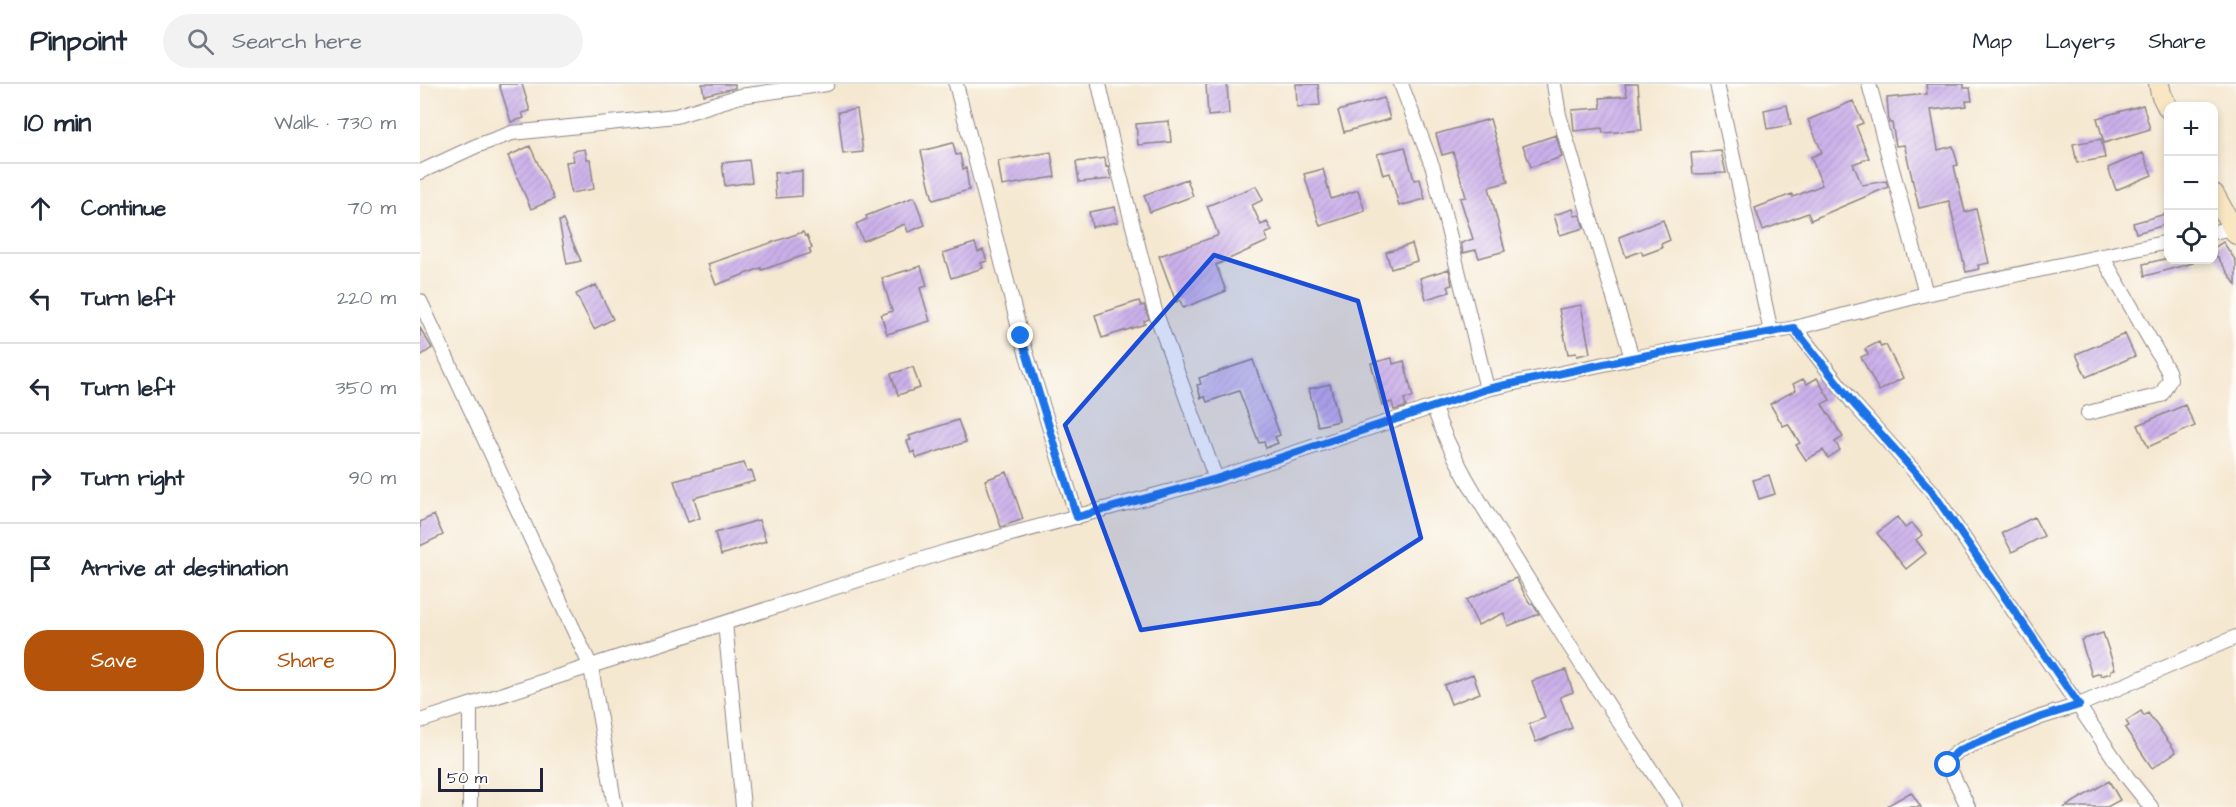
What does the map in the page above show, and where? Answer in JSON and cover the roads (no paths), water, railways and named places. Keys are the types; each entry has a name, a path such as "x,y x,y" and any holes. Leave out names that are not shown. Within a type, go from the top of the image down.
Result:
{"street":[{"path":"956,84 1021,336 1077,517"},
{"path":"1098,84 1155,312 1216,479"},
{"path":"1401,84 1433,168 1487,389"},
{"path":"1554,84 1558,115 1632,358"},
{"path":"1717,84 1772,332"},
{"path":"1869,84 1926,294"},
{"path":"2159,84 2166,102"},
{"path":"420,172 476,146 512,133 676,116 740,96 820,85"},
{"path":"2218,204 2229,230"},
{"path":"420,721 948,551 1216,479 1487,389 1632,358 1794,328 1926,294 2164,243"},
{"path":"2088,413 2161,395 2170,380 2168,371 2102,256"},
{"path":"420,302 591,667 615,807"},
{"path":"1794,328 1854,404 1931,490 2127,777 2151,807"},
{"path":"1434,408 1442,432 1471,488 1612,713 1676,807"},
{"path":"725,623 743,807"},
{"path":"1968,807 1948,765 1951,757 1960,750 2041,717 2079,705 2236,637"},
{"path":"470,705 470,807"}]}
